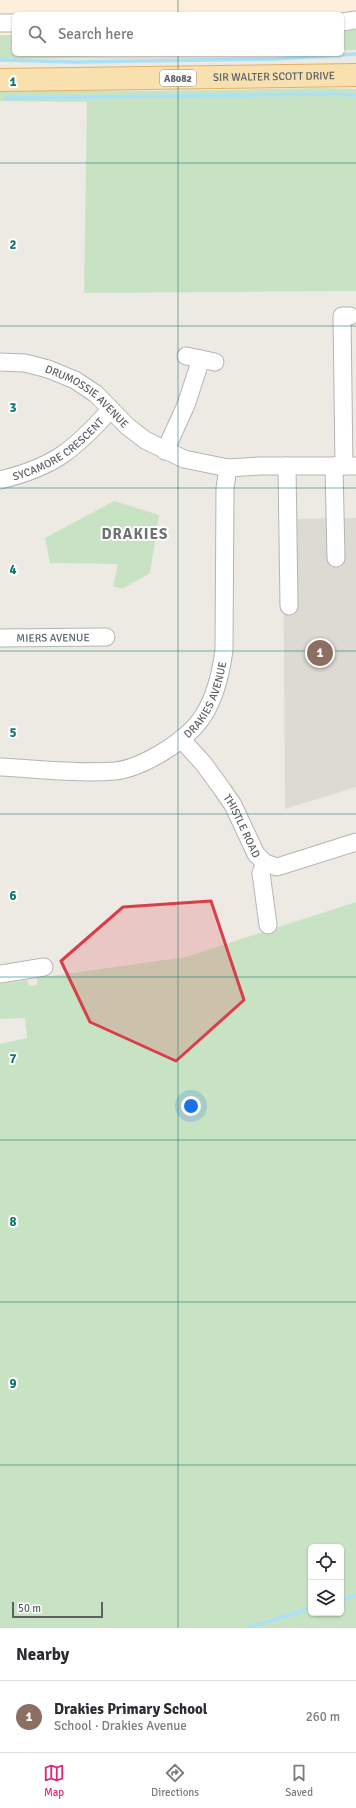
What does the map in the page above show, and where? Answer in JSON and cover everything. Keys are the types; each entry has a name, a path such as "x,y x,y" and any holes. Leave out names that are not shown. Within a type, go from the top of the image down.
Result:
{"main road":[{"name":"SIR WALTER SCOTT DRIVE","path":"0,80 356,76"}],"street":[{"path":"344,22 356,20"},
{"path":"0,23 12,23"},
{"path":"336,558 345,466 342,316 350,316"},
{"path":"165,451 186,405 201,359"},
{"name":"DRUMOSSIE AVENUE","path":"0,362 25,363 48,369 68,377 96,394 127,426 139,436 165,451 184,459 228,468 345,466"},
{"name":"SYCAMORE CRESCENT","path":"0,480 27,474 52,463 77,445 111,409"},
{"path":"287,466 289,606"},
{"name":"DRAKIES AVENUE","path":"0,767 85,772 117,771 140,764 161,754 181,739 203,717 214,694 220,674 224,650 226,488 228,468"},
{"name":"MIERS AVENUE","path":"0,638 90,645 106,637"},
{"name":"THISTLE ROAD","path":"181,739 222,789 233,806 256,854 265,863 261,873 268,924"},
{"path":"265,863 277,867 356,842"},
{"path":"0,974 44,967"}],"highlighted area":[{"path":"211,901 244,1000 176,1061 90,1022 61,961 123,907"}],"shaded area":[{"path":"0,0 356,0 356,30 344,31 344,12 12,12 12,35 0,35"},
{"path":"356,518 356,787 285,809 283,519"}],"green space":[{"path":"356,30 356,50 344,50 344,31"},
{"path":"0,35 12,35 12,56 112,56 0,59"},
{"path":"322,88 356,89 356,291 84,293 87,102 0,101 0,90 147,91"},
{"path":"114,501 159,515 150,573 122,589 113,586 118,564 50,563 45,538"},
{"path":"356,902 356,1628 0,1628 0,1044 27,1038 25,1018 0,1019 0,984 27,980 29,986 37,985 37,978 186,957"}],"waterway":[{"path":"344,55 356,54"},
{"path":"0,60 76,62 274,59 323,56"},
{"path":"6,98 329,94 356,95"},
{"path":"344,1599 356,1596"},
{"path":"248,1628 308,1609"}],"place":[{"name":"Drakies Primary School","path":"320,653"}],"district":[{"name":"DRAKIES","path":"135,534"}]}
